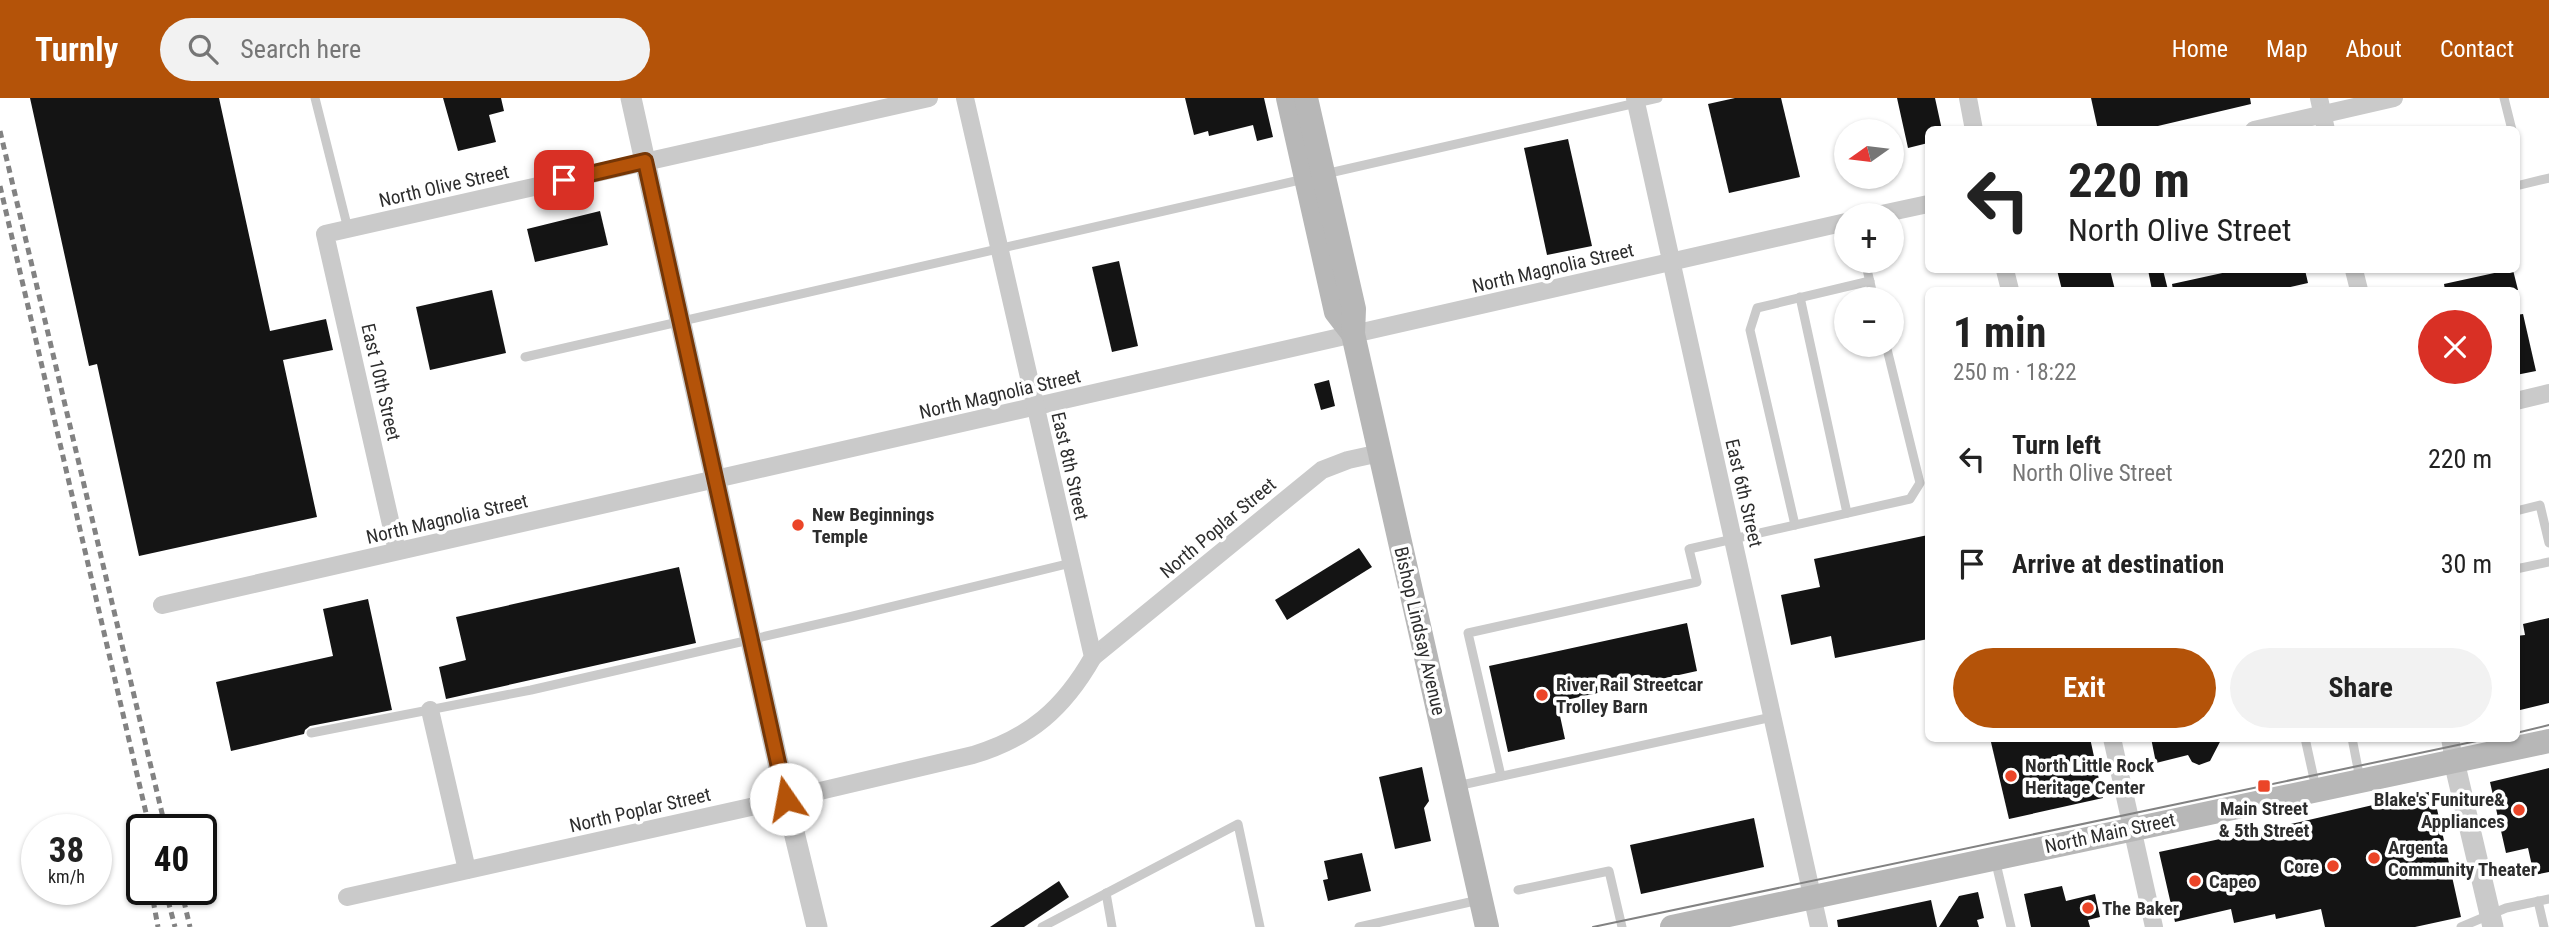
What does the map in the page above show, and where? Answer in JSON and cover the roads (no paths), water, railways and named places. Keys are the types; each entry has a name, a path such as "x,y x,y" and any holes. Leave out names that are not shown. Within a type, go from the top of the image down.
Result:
{"main road":[{"name":"Bishop Lindsay Avenue","path":"1288,98 1315,176"},
{"name":"Bishop Lindsay Avenue","path":"1307,98 1315,176 1336,312 1353,334 1487,927"},
{"name":"North Main Street","path":"1672,927 1721,922 1812,897 2361,780 2452,750 2549,741"}],"street":[{"path":"631,98 786,799 817,927"},
{"name":"North Olive Street","path":"343,230 929,98"},
{"name":"East 8th Street","path":"965,98 1093,657"},
{"path":"1968,98 1973,126"},
{"path":"2271,126 2394,98"},
{"name":"East 6th Street","path":"1635,101 1819,927"},
{"path":"1904,209 1925,205"},
{"name":"North Magnolia Street","path":"162,605 1834,225"},
{"name":"East 10th Street","path":"343,230 325,234 397,551"},
{"path":"2520,400 2549,393"},
{"name":"North Poplar Street","path":"347,897 786,799 1001,746 1025,733 1063,702 1080,681 1093,657 1314,476 1348,460 1380,453"},
{"path":"430,710 467,870"},
{"path":"2113,742 2154,927"},
{"path":"2452,750 2492,921"}],"lane":[{"path":"315,98 343,230"},
{"path":"525,357 1635,101 1658,98"},
{"path":"2504,98 2511,126"},
{"path":"2520,185 2549,178"},
{"path":"1868,273 1871,287"},
{"path":"1794,525 1750,330 1757,308 1870,281"},
{"path":"1800,298 1847,513"},
{"path":"1501,776 1468,633 1697,582 1689,549 1910,499 1920,483 1889,357"},
{"path":"2520,510 2540,505 2549,543"},
{"path":"2520,568 2549,562"},
{"path":"311,733 531,690 1072,563"},
{"path":"1455,787 1772,717"},
{"path":"2306,742 2316,790"},
{"path":"2353,742 2361,780"},
{"path":"1042,927 1238,824 1260,927"},
{"path":"1995,857 2011,927"},
{"path":"1518,891 1609,871 1622,927"},
{"path":"1106,893 1112,927"},
{"path":"2461,927 2492,921 2549,899"},
{"path":"1359,927 1481,900"},
{"path":"2538,901 2544,927"}],"tram line":[{"path":"2520,732 2549,725"},
{"path":"1593,927 2472,742"}],"railway":[{"path":"0,131 162,814"},
{"path":"0,186 146,814"},
{"path":"154,905 158,927"},
{"path":"169,905 175,927"},
{"path":"185,905 190,927"}],"place":[{"name":"New Beginnings Temple","path":"798,525"},
{"name":"River Rail Streetcar Trolley Barn","path":"1542,695"},
{"name":"North Little Rock Heritage Center","path":"2011,776"},
{"name":"Main Street & 5th Street","path":"2264,786"},
{"name":"Blake's Funiture& Appliances","path":"2519,810"},
{"name":"Argenta Community Theater","path":"2374,858"},
{"name":"Core","path":"2333,866"},
{"name":"Capeo","path":"2195,881"},
{"name":"The Baker","path":"2088,908"}]}
